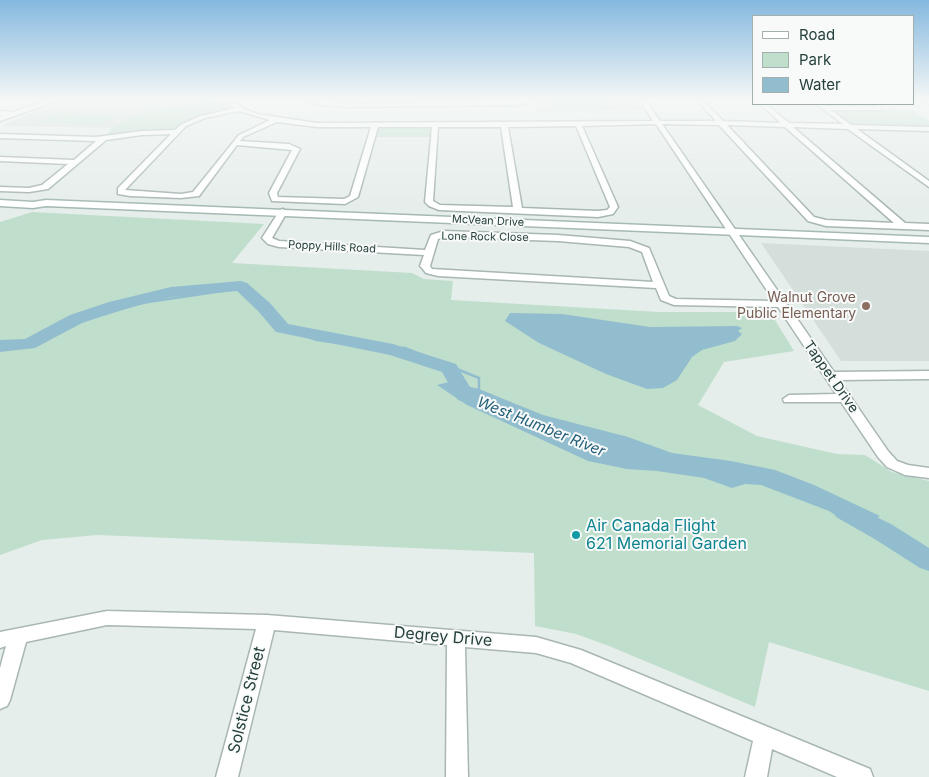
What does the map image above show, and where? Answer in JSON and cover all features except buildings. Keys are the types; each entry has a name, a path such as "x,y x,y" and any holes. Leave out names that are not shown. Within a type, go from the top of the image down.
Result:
{"main road":[{"name":"McVean Drive","path":"0,198 42,200 46,203"},
{"name":"McVean Drive","path":"0,203 283,212 929,240"}],"street":[{"path":"0,136 103,139 127,135"},
{"path":"173,135 121,192 181,196 196,194 243,135"},
{"path":"235,143 296,148 273,193 275,199 345,202 354,197 372,135"},
{"path":"434,135 430,203 439,207 598,214 613,210 614,207 583,135"},
{"path":"506,135 518,210"},
{"name":"Tappet Drive","path":"667,135 779,304 846,398 883,454 892,464 906,470 929,473"},
{"path":"732,135 810,219 826,223 929,228"},
{"path":"799,135 902,226"},
{"path":"862,135 929,185"},
{"path":"0,189 29,190 45,187 103,139"},
{"path":"0,160 76,162"},
{"name":"Poppy Hills Road","path":"283,212 268,238 271,242 429,253"},
{"name":"Lone Rock Close","path":"660,285 438,273 429,271 425,266 434,237 444,234 558,238 630,244 646,250 660,285 665,298 680,304 779,304"},
{"path":"830,376 929,375"},
{"path":"789,399 846,398"},
{"name":"Degrey Drive","path":"0,640 107,618 267,622 536,644 574,656 862,777"},
{"name":"Solstice Street","path":"227,777 267,622"},
{"path":"0,700 19,635"},
{"path":"456,638 457,777"},
{"path":"756,777 764,737"}],"shaded area":[{"name":"Walnut Grove Public Elementary","path":"761,243 929,251 929,361 841,361"}],"green space":[{"path":"106,135 124,135 104,137"},
{"path":"376,135 430,135 430,137 375,137"},
{"path":"32,212 264,224 232,263 412,273 424,279 453,281 451,300 659,312 770,312 794,351 724,362 698,405 757,436 837,454 865,455 892,472 929,481 929,691 769,642 755,707 609,646 576,634 535,626 534,553 97,535 42,540 0,555 0,222"}],"water":[{"path":"510,313 562,314 650,327 737,326 742,328 738,331 742,334 735,341 702,350 692,357 677,380 663,388 647,389 606,374 539,343 505,321"},
{"path":"449,382 479,389 543,415 628,437 672,453 731,461 775,470 814,485 880,516 859,530 829,511 761,485 745,484 732,488 704,478 627,469 588,461 467,405 437,385"}],"waterway":[{"name":"West Humber River","path":"0,346 29,344 76,319 115,306 171,292 241,286 264,307 282,328 393,350 449,368 465,396 478,401"},
{"name":"West Humber River","path":"0,349 41,340 79,322 141,303 236,289 248,291 260,299 271,316 291,331 317,340 360,346 405,348 479,378 479,389"},
{"name":"West Humber River","path":"845,511 882,531 929,561"}],"place":[{"name":"Walnut Grove Public Elementary","path":"866,306"},
{"name":"Air Canada Flight 621 Memorial Garden","path":"576,535"}]}
